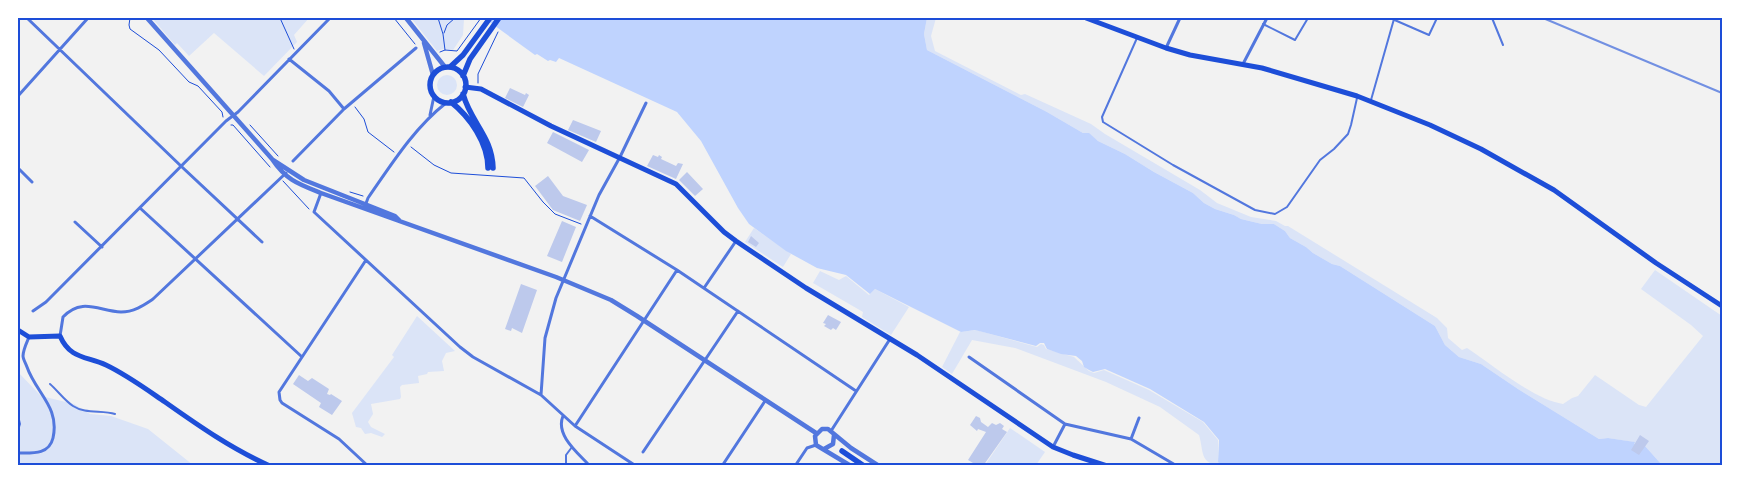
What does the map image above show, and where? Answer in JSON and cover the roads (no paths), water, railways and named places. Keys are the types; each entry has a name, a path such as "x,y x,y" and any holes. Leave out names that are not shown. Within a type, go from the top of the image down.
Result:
{"main road":[{"path":"448,102 461,111 477,132 486,151 491,168 492,153 488,141 467,108 463,94 465,87 463,76 470,59 499,18"},
{"path":"1086,18 1137,38 1190,55 1243,64 1314,82 1371,100 1464,140 1533,177 1584,210 1656,263 1722,306"},
{"path":"463,94 448,102 442,102 434,96 430,86 433,75 439,69 447,67 463,55 486,22"},
{"path":"447,67 455,69 463,76"},
{"path":"465,87 478,88 551,126 676,184 724,232 806,288 890,338 1053,447 1107,466"},
{"path":"18,330 29,337 60,336 68,350 81,357 105,365 145,388 210,433 270,466"},
{"path":"842,451 864,466"}],"street":[{"path":"27,18 262,242"},
{"path":"18,96 88,18"},
{"path":"147,18 284,175 295,183 321,193 366,203"},
{"path":"33,311 46,302 102,247 330,18"},
{"path":"406,18 424,42 447,67"},
{"path":"1166,48 1180,18"},
{"path":"1243,64 1266,18"},
{"path":"424,42 433,75"},
{"path":"293,161 344,109 416,48"},
{"path":"289,59 329,91 344,109"},
{"path":"430,116 434,96"},
{"path":"366,203 398,155 430,116 448,102"},
{"path":"541,395 545,338 556,298 599,195 646,103"},
{"path":"272,160 304,180 366,203 400,220 563,280 611,300 816,433"},
{"path":"18,168 32,182"},
{"path":"60,336 63,317 73,308 80,306 98,307 122,312 140,307 153,299 288,171"},
{"path":"321,193 314,212 466,352 541,395 575,426 636,466"},
{"path":"140,208 301,356"},
{"path":"590,216 677,270 856,391"},
{"path":"75,222 102,247"},
{"path":"704,288 736,241"},
{"path":"366,260 301,356 279,392 279,396 282,403 339,439 368,466"},
{"path":"575,426 677,270"},
{"path":"643,452 738,311"},
{"path":"18,453 43,451 50,445 54,432 52,415 45,396 28,370 23,356 29,337"},
{"path":"824,449 833,444 833,433 856,391 890,338"},
{"path":"969,357 1065,424 1130,439 1177,466"},
{"path":"722,466 765,401"},
{"path":"563,416 560,422 561,429 572,446 590,466"},
{"path":"1130,439 1139,418"},
{"path":"1053,447 1065,424"},
{"path":"851,466 816,445 814,439 816,433 825,429 833,433 879,466"},
{"path":"795,466 804,451 816,445"}],"lane":[{"path":"1264,24 1295,40 1308,18"},
{"path":"1390,18 1430,35 1437,18"},
{"path":"1492,18 1503,45"},
{"path":"1371,100 1394,20"},
{"path":"1137,38 1102,117 1102,122 1173,165 1255,210 1275,214 1287,207 1320,160 1348,134 1352,126 1357,96"},
{"path":"50,384 74,406 84,410 115,414"},
{"path":"18,416 20,424 18,430"},
{"path":"566,466 566,454 572,446"}],"water":[{"path":"484,18 927,18 924,34 927,50 1047,112 1083,133 1089,133 1098,141 1125,154 1193,193 1204,203 1215,209 1241,219 1262,224 1274,224 1285,231 1290,238 1313,253 1332,264 1340,266 1435,326 1445,345 1459,357 1481,364 1599,439 1608,438 1635,442 1634,444 1645,446 1662,465 1222,465 1218,462 1219,440 1204,422 1150,389 1105,369 1093,372 1084,367 1082,361 1076,356 1061,354 1047,349 1044,343 1036,346 975,330 961,332 875,289 870,294 846,275 817,268 786,251 749,224 738,208 701,141 677,112 559,58 556,62 548,61 537,54 535,55"}],"railway":[{"path":"1543,18 1722,93"}]}
